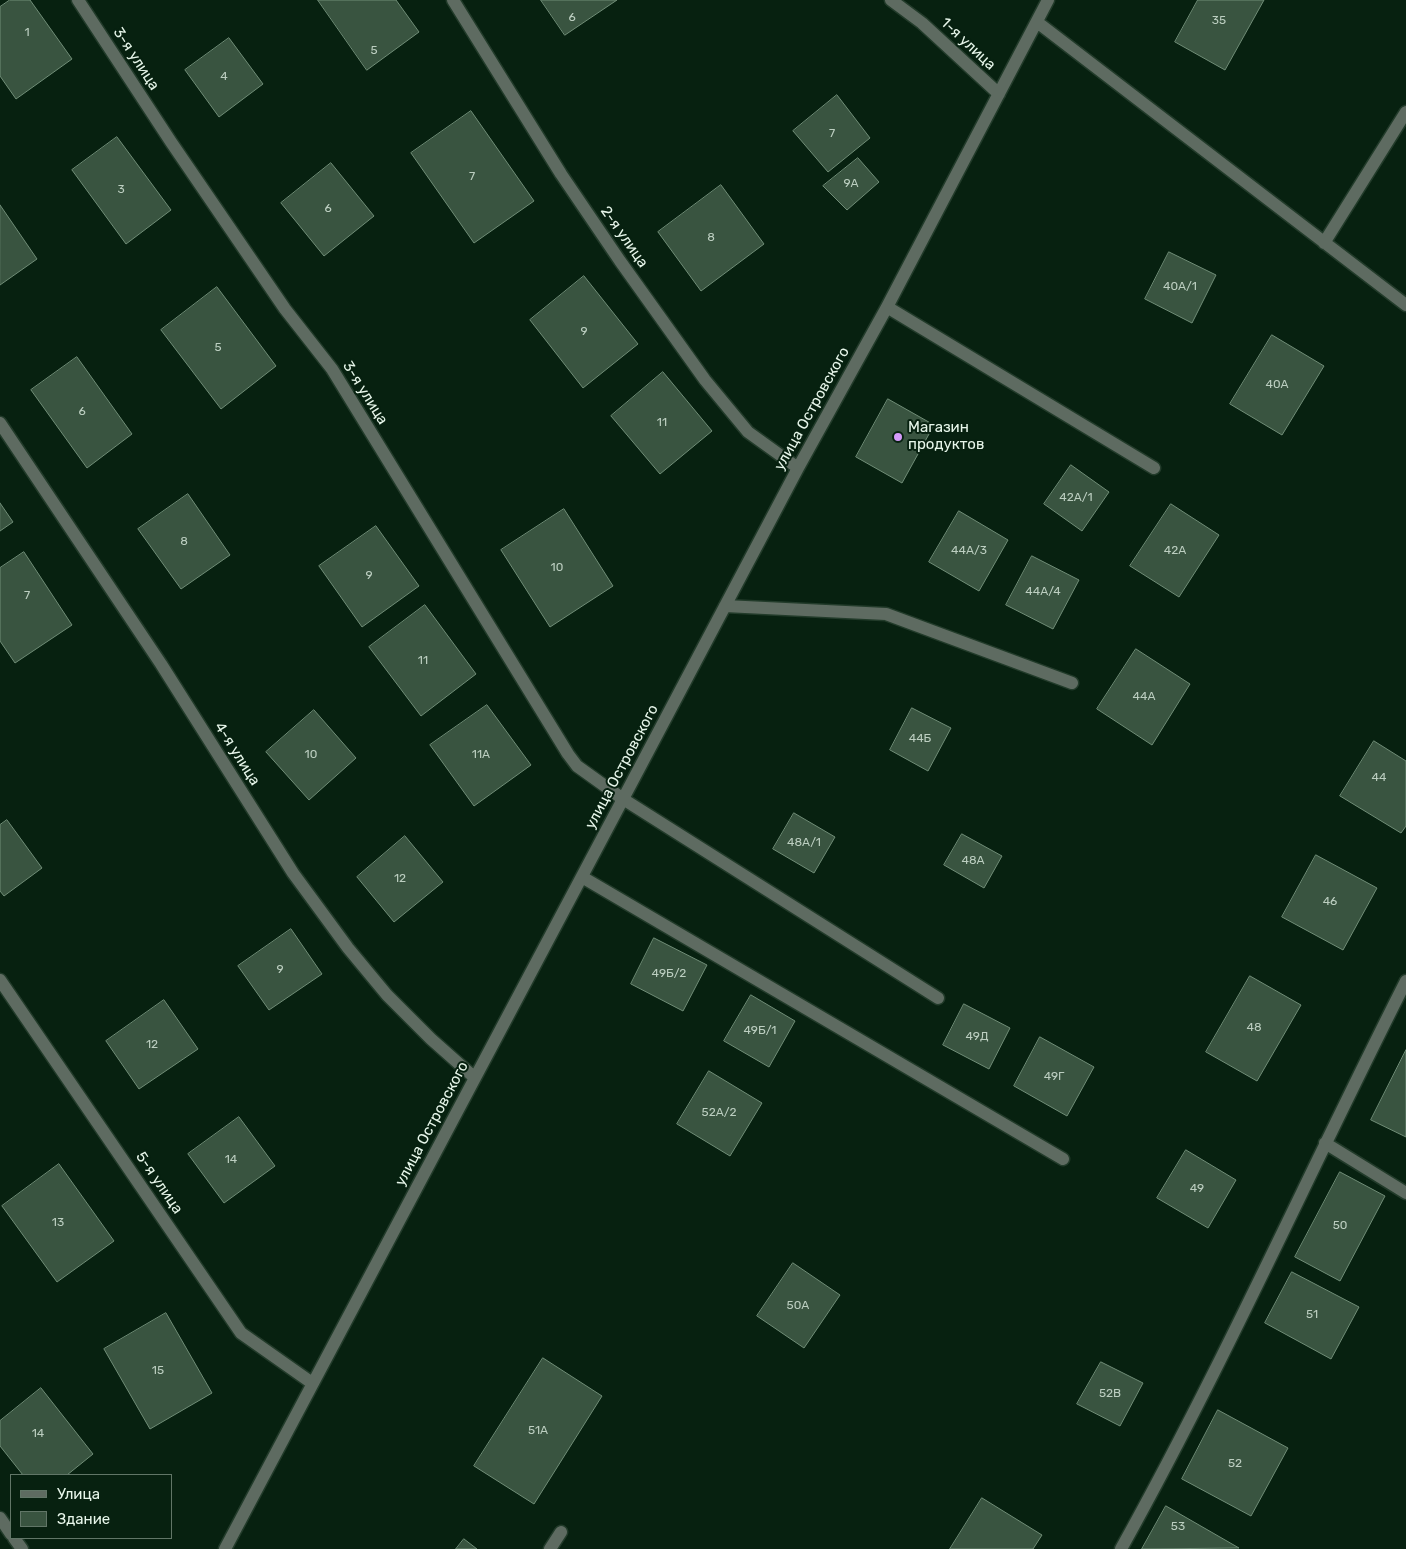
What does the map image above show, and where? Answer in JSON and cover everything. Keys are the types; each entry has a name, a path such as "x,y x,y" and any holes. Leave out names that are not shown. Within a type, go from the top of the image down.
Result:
{"street":[{"name":"3-я улица","path":"78,0 171,142 285,309 332,369 577,766 623,799 938,998"},
{"name":"2-я улица","path":"453,0 561,174 705,380 748,432 798,468"},
{"name":"1-я улица","path":"891,0 922,23 999,94"},
{"name":"улица Островского","path":"225,1549 724,606 887,307 1048,0"},
{"path":"1036,22 1406,305"},
{"path":"1324,243 1406,112"},
{"path":"887,307 1154,468"},
{"name":"4-я улица","path":"0,423 161,664 292,874 348,948 387,995 431,1039 475,1078"},
{"path":"724,606 886,614 1072,684"},
{"path":"582,877 1063,1159"},
{"name":"5-я улица","path":"0,980 242,1333 312,1384"},
{"path":"1122,1549 1216,1371 1406,981"},
{"path":"1325,1144 1406,1193"},
{"path":"0,1518 10,1533"},
{"path":"550,1549 561,1532"}],"building":[{"path":"10,0 30,0 72,59 16,99 0,76 0,7"},
{"path":"318,0 396,0 419,32 367,70"},
{"path":"541,0 617,0 565,35"},
{"path":"1198,0 1264,0 1225,70 1175,42"},
{"path":"229,38 263,84 219,117 185,70"},
{"path":"837,95 870,138 828,172 793,131"},
{"path":"471,111 534,201 474,243 411,153"},
{"path":"117,137 171,210 126,244 72,170"},
{"path":"858,158 879,182 847,210 823,186"},
{"path":"331,163 374,216 324,256 281,203"},
{"path":"721,185 764,244 701,291 658,232"},
{"path":"0,205 37,259 0,285"},
{"path":"1169,252 1216,275 1192,323 1145,299"},
{"path":"584,276 638,344 583,388 530,320"},
{"path":"217,287 276,366 221,409 161,330"},
{"path":"1272,335 1324,366 1282,435 1230,404"},
{"path":"77,357 132,434 87,468 31,390"},
{"path":"663,372 712,431 660,474 611,416"},
{"path":"888,399 934,425 902,483 856,457"},
{"path":"1071,465 1109,492 1082,531 1044,504"},
{"path":"188,494 230,555 181,589 138,529"},
{"path":"0,503 13,522 0,531"},
{"path":"1171,504 1219,535 1179,597 1130,566"},
{"path":"564,509 613,586 550,627 501,550"},
{"path":"959,511 1008,540 979,591 929,562"},
{"path":"376,526 419,586 362,627 319,566"},
{"path":"24,552 72,625 15,663 0,641 0,568"},
{"path":"1032,556 1079,580 1053,629 1006,605"},
{"path":"425,605 476,674 421,716 369,647"},
{"path":"1136,649 1190,684 1152,745 1097,709"},
{"path":"487,705 531,765 474,806 430,745"},
{"path":"912,708 951,728 928,771 890,750"},
{"path":"314,710 356,758 309,800 266,752"},
{"path":"1374,741 1406,761 1406,826 1401,833 1340,796"},
{"path":"794,813 835,837 814,873 773,849"},
{"path":"7,820 42,868 4,896 0,891 0,825"},
{"path":"962,834 1002,856 984,888 944,865"},
{"path":"405,836 443,882 394,922 357,877"},
{"path":"1316,855 1377,888 1343,950 1282,917"},
{"path":"291,929 322,974 269,1010 238,966"},
{"path":"654,938 707,965 683,1011 631,984"},
{"path":"1250,976 1301,1005 1257,1081 1206,1052"},
{"path":"751,995 795,1021 769,1067 724,1041"},
{"path":"164,1000 198,1049 139,1089 106,1041"},
{"path":"964,1004 1010,1028 989,1069 943,1045"},
{"path":"1040,1037 1094,1067 1067,1116 1014,1086"},
{"path":"1406,1050 1406,1137 1371,1120"},
{"path":"709,1071 762,1103 730,1156 677,1124"},
{"path":"239,1117 275,1166 224,1203 188,1154"},
{"path":"1186,1150 1236,1180 1208,1228 1157,1198"},
{"path":"59,1164 114,1241 57,1282 2,1206"},
{"path":"1340,1172 1385,1196 1340,1281 1295,1257"},
{"path":"793,1263 840,1295 804,1348 757,1316"},
{"path":"1292,1272 1359,1307 1331,1359 1265,1323"},
{"path":"166,1313 212,1393 150,1429 104,1349"},
{"path":"543,1358 602,1396 534,1504 474,1466"},
{"path":"1101,1362 1143,1383 1120,1426 1077,1404"},
{"path":"41,1388 93,1454 68,1474 22,1474 0,1446 0,1421"},
{"path":"1218,1410 1288,1448 1251,1516 1182,1479"},
{"path":"982,1498 1042,1535 1033,1549 950,1549"},
{"path":"1166,1506 1239,1548 1142,1549"},
{"path":"464,1539 477,1549 456,1549"}],"place":[{"name":"Магазин продуктов","path":"898,437"}]}
